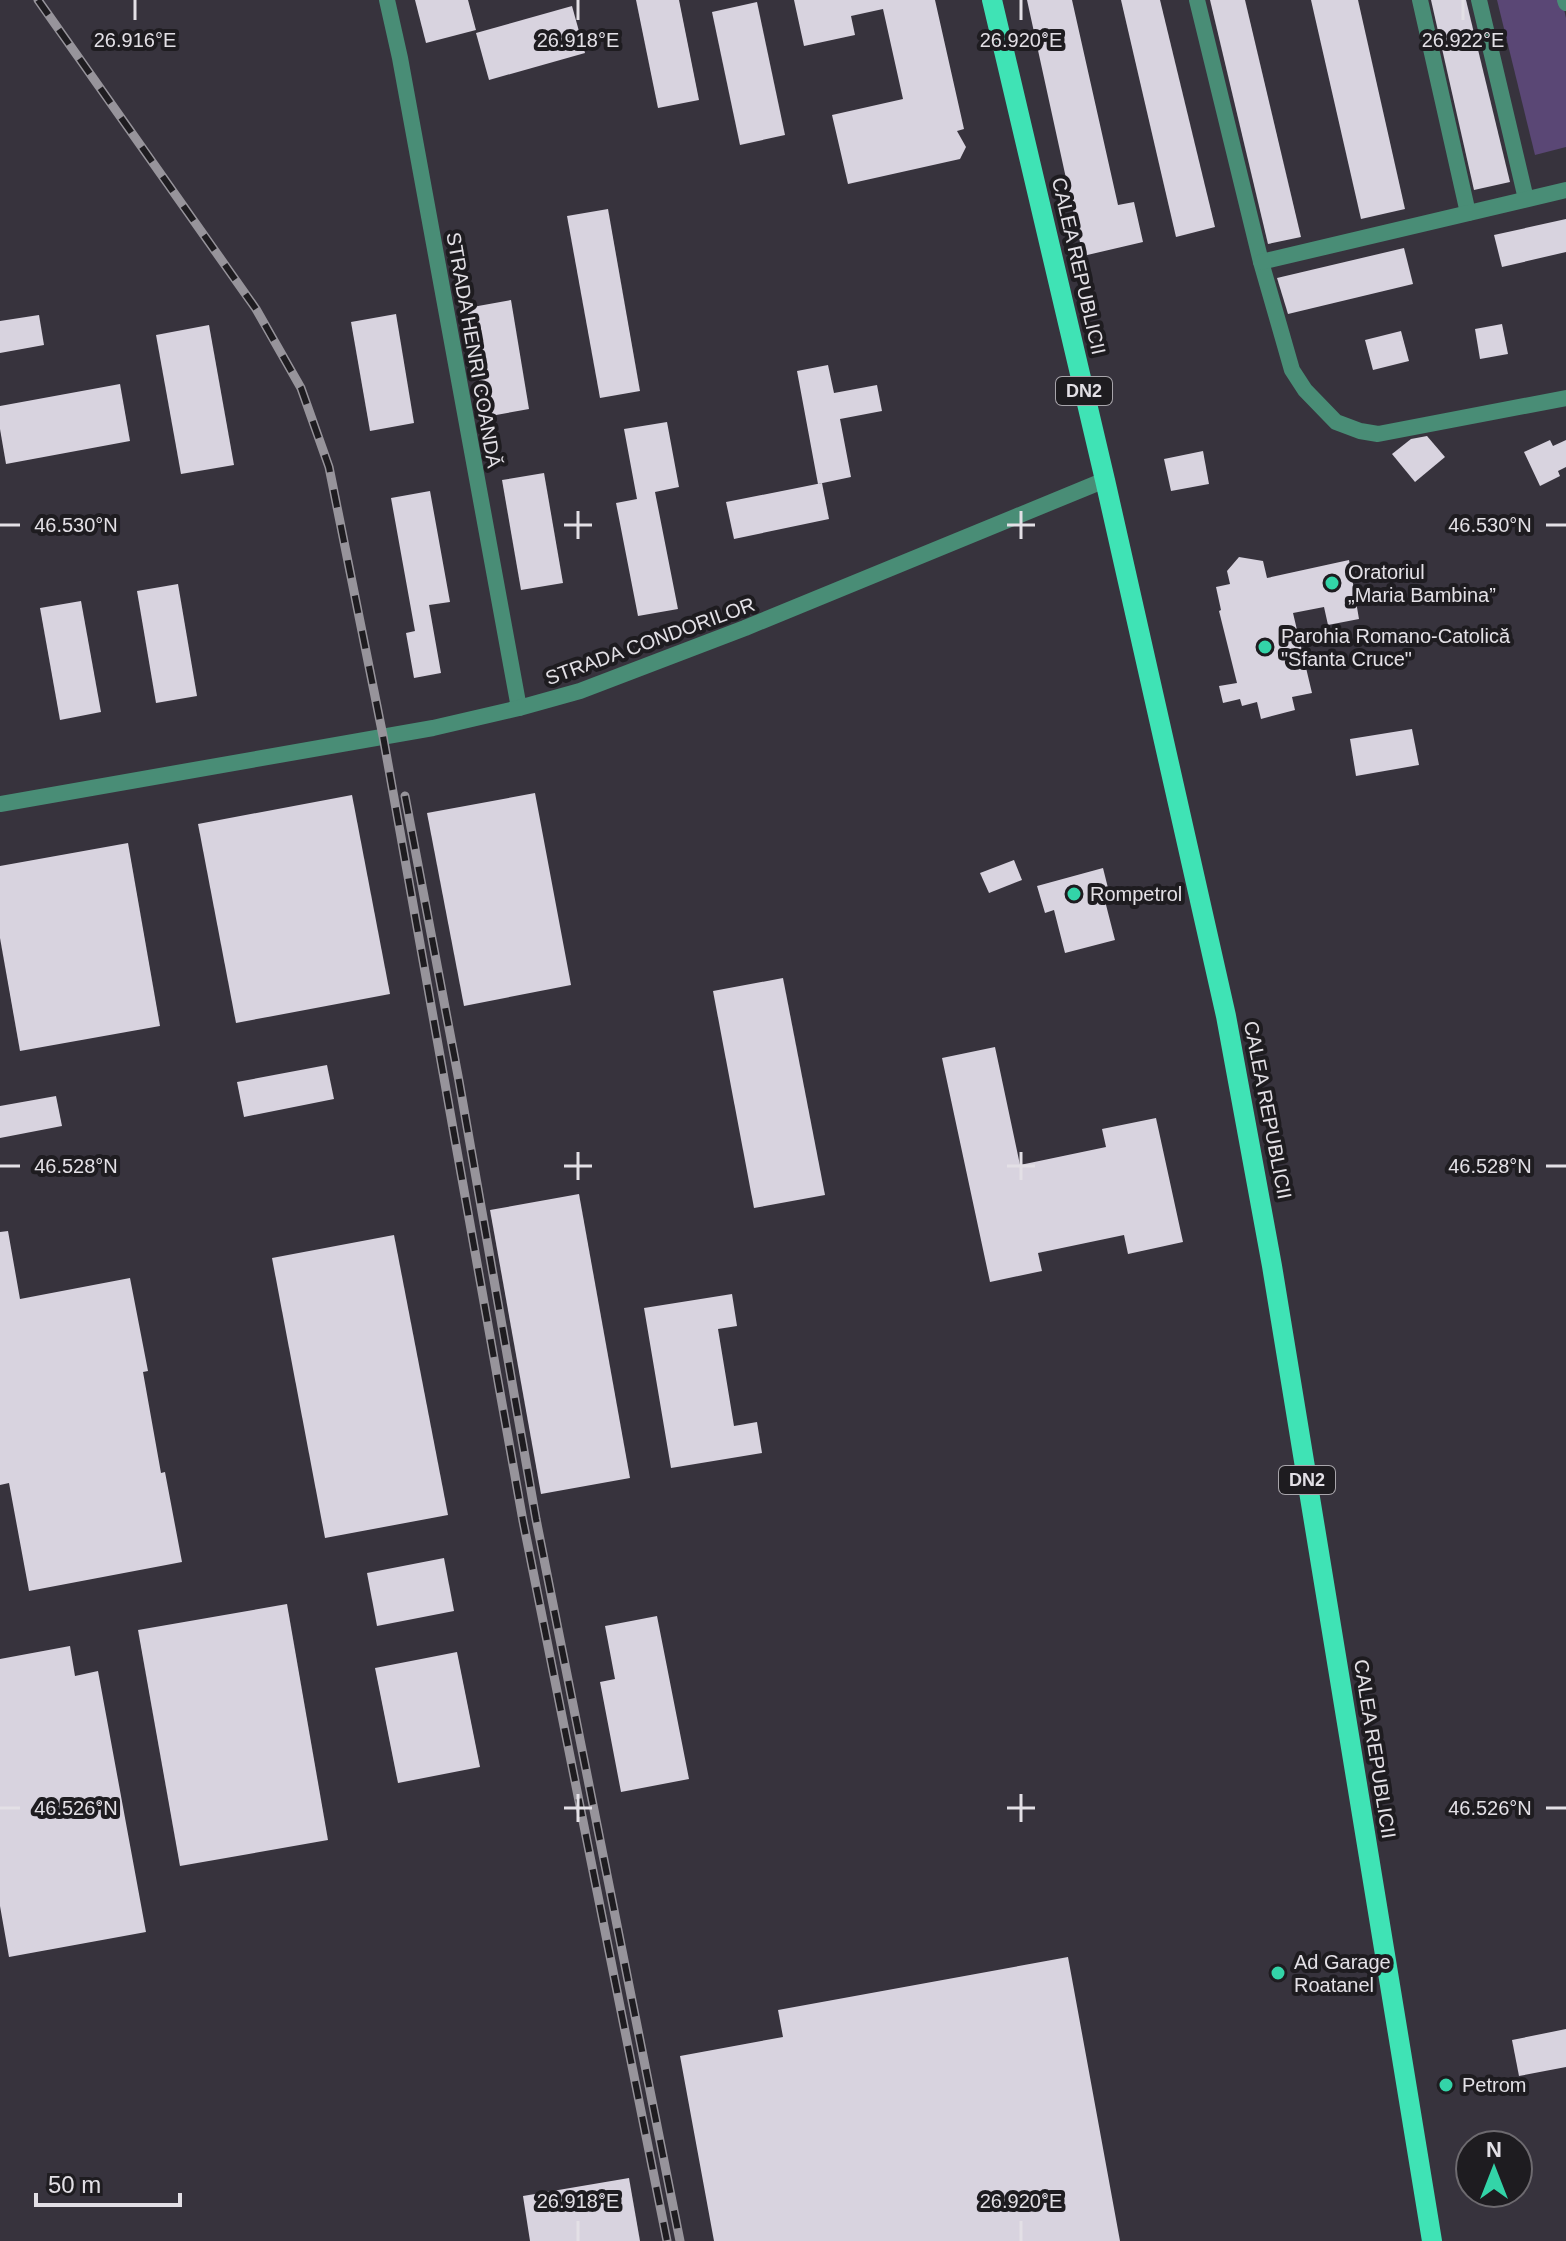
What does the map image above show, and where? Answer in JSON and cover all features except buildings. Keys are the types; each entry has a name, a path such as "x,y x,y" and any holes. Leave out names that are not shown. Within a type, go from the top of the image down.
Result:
{"main road":[{"name":"CALEA REPUBLICII","path":"992,0 1226,1016 1250,1140 1432,2241"}],"street":[{"name":"STRADA HENRI COANDĂ","path":"387,0 403,72 519,708"},
{"path":"1197,0 1261,262 1292,370 1305,390 1336,422 1378,434 1566,398"},
{"path":"1420,0 1468,213"},
{"path":"1479,0 1526,199"},
{"path":"1261,262 1566,190"},
{"name":"STRADA CONDORILOR","path":"0,804 433,728 580,691 745,628 1105,480"}],"shaded area":[{"path":"1497,0 1562,0 1566,18 1566,147 1535,155"}],"railway":[{"path":"38,0 256,309 301,388 329,467 383,736 523,1521 667,2241"},
{"path":"405,796 536,1519 680,2241"}],"place":[{"name":"Oratoriul „Maria Bambina”","path":"1332,583"},
{"name":"Parohia Romano-Catolică \"Sfanta Cruce\"","path":"1265,647"},
{"name":"Rompetrol","path":"1074,894"},
{"name":"Ad Garage Roatanel","path":"1278,1973"},
{"name":"Petrom","path":"1446,2085"}]}
